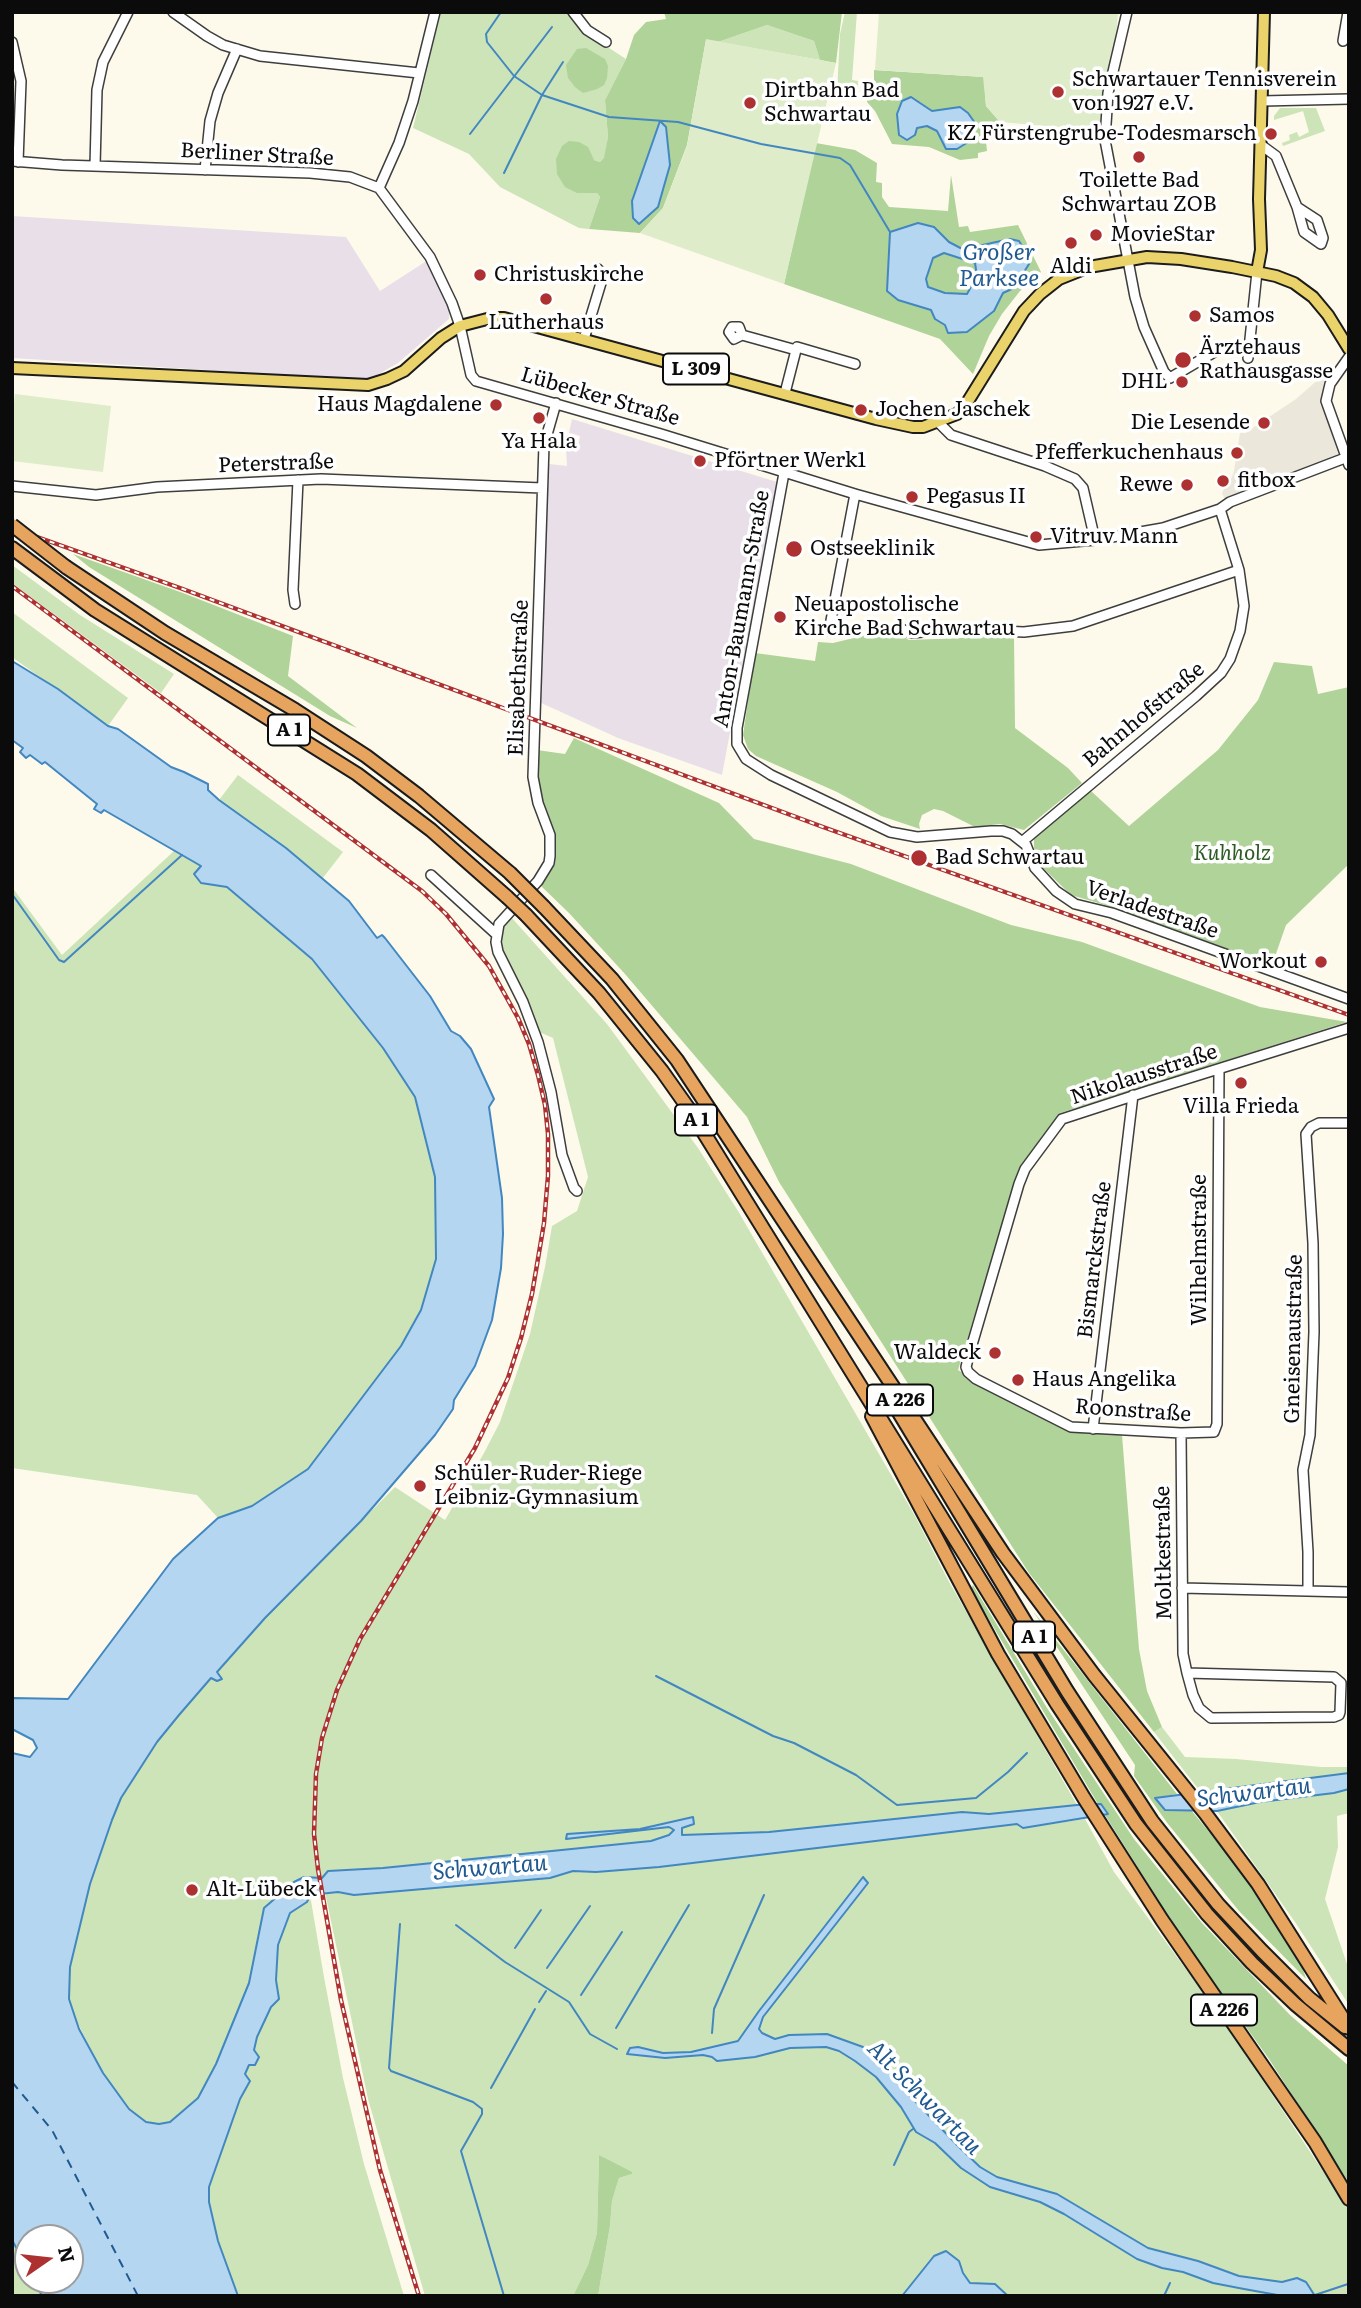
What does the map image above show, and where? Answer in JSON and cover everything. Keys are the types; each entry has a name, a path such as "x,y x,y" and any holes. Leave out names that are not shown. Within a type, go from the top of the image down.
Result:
{"highway":[{"name":"A 1","path":"12,525 66,567 165,633 295,710 419,796 510,873 612,979 677,1060 798,1246 1067,1691 1132,1792 1184,1863 1262,1951 1309,1998 1349,2029"},
{"name":"A 1","path":"12,548 95,610 357,774 431,830 526,915 599,993 662,1072 740,1189 1057,1704 1136,1824 1207,1914 1252,1963 1345,2046"},
{"name":"A 226","path":"798,1246 1003,1553 1094,1675 1205,1813 1258,1884 1349,2029"},
{"name":"A 226","path":"838,1347 849,1374 998,1654 1084,1798 1162,1920 1315,2143 1349,2199"}],"main road":[{"path":"1257,272 1261,250 1264,12"},
{"name":"L 309","path":"12,368 368,385 404,371 441,338 460,326 491,318 504,318 876,419 923,427 957,414 975,393 1020,317 1040,294 1067,275 1089,267 1147,257 1181,259 1257,272 1294,283 1313,297 1328,315 1349,349"}],"street":[{"path":"95,166 97,90 103,62 128,12"},
{"path":"173,12 207,36 260,56 419,73"},
{"path":"435,12 399,143 379,188 430,257 460,326"},
{"path":"573,12 587,30 606,41"},
{"path":"1127,12 1108,93 1105,140 1135,297 1144,327 1164,372 1170,378 1221,348 1249,353 1257,272"},
{"path":"1343,41 1348,12"},
{"path":"12,43 21,81 15,162"},
{"path":"205,170 210,121 237,49"},
{"path":"1262,101 1349,99"},
{"path":"1261,145 1276,156 1297,207"},
{"name":"Berliner Straße","path":"15,162 310,173 350,177 379,188"},
{"path":"584,339 601,283 598,269"},
{"name":"Lübecker Straße","path":"460,326 471,375 476,382 556,403 855,494 1039,545 1095,540 1164,528 1347,461"},
{"path":"742,335 796,350"},
{"path":"785,393 797,347 855,364"},
{"path":"1347,461 1326,401 1329,384 1349,357"},
{"name":"Elisabethstraße","path":"496,934 499,924 538,881 549,863 550,856 550,835 538,803 533,778 544,445 556,403"},
{"path":"938,422 951,435 1045,466 1075,479 1083,488 1095,540"},
{"name":"Anton-Baumann-Straße","path":"784,472 737,728 736,737 740,751 754,765 771,775 890,832 905,836 932,837 1003,831 1023,841"},
{"name":"Peterstraße","path":"12,486 96,495 157,487 345,479 542,488"},
{"path":"295,604 293,590 298,480"},
{"path":"829,631 855,494"},
{"name":"Bahnhofstraße","path":"1023,841 1222,673 1236,646 1244,606 1238,570 1220,509"},
{"path":"898,628 912,634 956,629 1024,632 1073,626 1238,570"},
{"name":"Verladestraße","path":"1023,841 1035,868 1056,891 1074,904 1124,917 1349,999"},
{"path":"431,875 496,934 498,952 523,1002 538,1042 551,1093 562,1155 577,1191"},
{"name":"Nikolausstraße","path":"976,1379 966,1367 1022,1174 1062,1119 1349,1028"},
{"name":"Wilhelmstraße","path":"1214,1432 1217,1424 1219,1069"},
{"name":"Bismarckstraße","path":"1093,1429 1133,1096"},
{"name":"Gneisenaustraße","path":"1308,1590 1303,1470 1310,1436 1314,1332 1313,1243 1306,1134 1311,1127 1319,1123 1349,1123"},
{"name":"Roonstraße","path":"976,1379 1071,1427 1181,1433 1214,1432"},
{"name":"Moltkestraße","path":"1181,1433 1183,1654 1187,1673 1199,1708 1211,1718 1334,1717 1340,1712 1341,1683 1334,1677 1187,1673"},
{"path":"1182,1588 1349,1592"}],"shaded area":[{"path":"12,216 346,237 380,291 428,260 449,307 449,319 398,363 368,380 12,358"},
{"path":"1329,370 1333,373 1324,381 1320,404 1338,454 1225,500 1222,493 1226,485 1229,485 1234,471 1240,433 1245,433 1296,399"},
{"path":"572,419 777,482 722,775 618,738 539,702 549,464 567,466 566,449 577,452 580,436 569,433"}],"green space":[{"path":"441,12 571,12 589,35 626,59 605,100 608,137 605,158 600,162 594,160 577,193 597,193 600,197 589,229 579,228 500,187 469,154 413,128"},
{"path":"664,12 842,12 836,63 820,60 814,41 767,25 718,42 706,40 687,145 663,208 640,233 589,229 600,197 597,193 577,193 565,187 557,174 556,159 562,146 569,141 588,147 594,160 600,162 604,158 608,137 605,100 626,59 634,35 646,22 666,19","holes":["660,122 666,128 670,165 658,207 639,224 634,218 632,201"]},
{"path":"845,12 857,12 852,80 858,81 857,98 837,92 840,34"},
{"path":"879,12 1118,12 1111,137 1076,135 1069,128 1000,122 986,106 983,77 875,70"},
{"path":"767,25 814,41 820,60 718,42"},
{"path":"706,39 836,63 784,284 640,233 663,208 687,146"},
{"path":"586,48 605,59 608,66 604,85 583,93 568,78 566,65 577,49"},
{"path":"874,70 984,77 986,106 1000,122 997,130 985,132 987,151 978,153 978,158 960,160 929,147 892,144 875,111 867,102 868,81 874,81","holes":["920,102 932,111 960,107 946,149 937,131 927,126 917,128"]},
{"path":"1280,108 1316,108 1325,131 1283,146 1282,143 1290,140 1289,135 1297,132 1299,137 1309,132 1303,111 1274,120"},
{"path":"816,143 855,150 877,163 876,182 882,183 882,197 889,207 948,211 951,175 959,227 968,226 970,232 1018,225 1041,272 1020,291 1002,314 989,336 973,374 940,339 784,284","holes":["934,227 949,242 968,252 978,246 1010,239 1014,288 1003,293 994,312 967,332 935,319 890,232"]},
{"path":"944,253 975,263 977,276 967,294 945,293 928,287 926,279 933,258"},
{"path":"15,394 111,406 103,472 12,461"},
{"path":"73,554 293,636 288,676 357,728 330,716 89,567"},
{"path":"12,565 80,615 174,674 161,693 12,583"},
{"path":"12,612 128,698 108,726 12,657"},
{"path":"891,629 909,640 1014,636 1015,728 1068,768 1082,783 1024,830 1000,824 975,827 934,809 922,815 920,829 881,816 837,792 756,756 748,749 743,735 755,653 815,661 818,642 833,643"},
{"name":"Kuhholz","path":"1274,662 1312,666 1318,694 1349,687 1349,864 1286,925 1272,965 1115,908 1071,895 1040,865 1034,848 1034,838 1091,791 1129,826 1218,750 1258,700"},
{"path":"574,738 719,803 754,839 851,864 1011,925 1082,942 1260,1007 1347,1022 1060,1113 1017,1174 958,1370 1063,1428 1122,1435 1139,1649 1147,1691 1162,1727 1154,1732 1029,1573 779,1182 747,1117 625,974 541,886 555,858 555,841 535,773 537,750 565,754"},
{"path":"238,775 343,852 322,879 286,848 219,800"},
{"path":"175,850 201,866 201,883 227,887 312,959 383,1048 415,1097 435,1177 436,1259 421,1310 401,1346 308,1469 252,1506 218,1518 197,1495 12,1468 12,887 62,955"},
{"path":"511,917 607,1024 698,1148 738,1211 915,1516 948,1580 1077,1805 989,1814 962,1812 769,1832 682,1835 682,1828 694,1824 568,1834 567,1839 669,1827 674,1830 669,1835 651,1841 328,1871 310,1895 324,1977 343,2078 364,2164 404,2296 238,2296 218,2241 209,2202 209,2187 216,2164 170,2122 146,2122 116,2094 73,2014 69,1999 70,1967 90,1884 112,1820 121,1799 157,1742 211,1678 222,1678 217,1672 265,1618 395,1487 445,1520 500,1422 530,1334 552,1226 577,1211 588,1177 553,1038 537,1031 500,951 503,926"},
{"path":"973,1585 1047,1708 1134,1839 1202,1923 1290,2015 1349,2066 1349,2183 1269,2059 1183,1939 1105,1815 1101,1804 1098,1804 971,1589"},
{"path":"1033,1611 1177,1794 1156,1798 1164,1810 1191,1810 1255,1888 1297,1949 1306,1979 1239,1911 1168,1824 1134,1776 1135,1765"},
{"path":"1162,1727 1185,1757 1349,1767 1349,1813 1337,1816 1338,1847 1325,1899 1349,1970 1349,2005 1217,1811 1225,1809 1204,1791 1200,1791 1154,1732"},
{"path":"1085,1819 1114,1872 1214,2007 1349,2211 1349,2296 1008,2296 995,2284 970,2283 959,2261 934,2256 902,2296 598,2296 612,2201 619,2178 632,2174 599,2155 597,2233 588,2265 573,2296 425,2296 368,2099 325,1892 354,1895 550,1878 573,1871 659,1867 1017,1824 1023,1828"},
{"path":"599,2155 632,2174 619,2178 612,2201 598,2296 573,2296 588,2265 597,2233"},
{"path":"12,2240 14,2294 42,2296 12,2296"}],"water":[{"path":"911,97 932,111 960,107 975,123 973,139 957,149 946,149 937,131 927,126 917,128 915,135 907,140 899,135 897,114 902,101"},
{"path":"660,121 666,127 670,165 658,207 639,224 633,218 632,201"},
{"name":"Großer Parksee","path":"918,223 934,227 949,242 968,252 978,246 1010,239 1019,241 1027,254 1029,264 1014,288 1003,293 994,311 967,332 948,333 945,325 935,319 931,310 898,300 887,291 890,232","holes":["944,253 975,263 977,276 967,294 945,293 928,287 926,279 933,258"]},
{"name":"Schwartau","path":"12,661 58,689 108,726 118,729 171,767 208,784 208,790 219,800 286,848 349,901 377,938 382,935 385,938 430,996 451,1031 460,1036 471,1049 494,1099 489,1107 502,1198 501,1268 492,1320 475,1366 454,1400 453,1409 435,1435 361,1521 265,1618 217,1672 222,1679 217,1681 211,1678 179,1715 157,1742 121,1798 112,1820 90,1884 70,1967 69,1999 79,2029 103,2073 129,2109 146,2122 159,2124 170,2122 198,2098 216,2064 249,1983 264,1908 294,1882 304,1877 322,1878 328,1871 651,1841 669,1835 674,1830 669,1827 566,1839 567,1834 640,1829 693,1817 694,1824 682,1828 682,1835 769,1832 962,1812 989,1814 1077,1805 1101,1804 1108,1814 1023,1828 1017,1824 659,1867 573,1871 550,1878 354,1895 338,1892 310,1895 307,1902 290,1913 278,1945 276,1980 279,1999 271,2007 257,2037 254,2050 259,2057 255,2065 249,2065 245,2074 250,2081 240,2099 209,2187 209,2202 218,2241 238,2296 42,2296 41,2294 84,2294 84,2224 14,2224 14,2244 12,2240 12,1753 30,1757 37,1748 33,1740 12,1729 12,1698 68,1699 173,1559 218,1518 252,1506 308,1469 401,1346 421,1310 436,1259 435,1177 415,1097 383,1048 312,959 227,887 201,883 194,874 201,866 104,810 101,813 94,809 97,804 45,762 42,764 30,755 26,758 20,752 23,748 12,740"},
{"name":"Schwartau","path":"1349,1773 1349,1789 1217,1811 1165,1810 1155,1798"},
{"path":"863,1877 868,1883 763,2017 759,2029 762,2033 775,2039 789,2035 827,2034 863,2047 888,2067 910,2096 959,2147 980,2167 997,2177 1057,2194 1148,2248 1198,2261 1239,2276 1282,2282 1297,2278 1306,2282 1315,2296 1283,2296 1244,2289 1162,2268 1137,2259 1040,2202 990,2187 961,2168 935,2143 916,2132 901,2107 876,2077 839,2051 826,2047 790,2048 755,2057 717,2061 703,2055 665,2058 627,2054 630,2048 638,2047 663,2053 691,2052 738,2041"},
{"path":"946,2251 959,2261 970,2283 995,2284 1008,2296 902,2296 934,2256"}],"waterway":[{"path":"501,12 486,34 487,42 514,76 542,95 609,117 678,122 761,144 840,158 850,165 890,232"},
{"path":"470,134 552,27"},
{"path":"504,173 542,95 563,62"},
{"path":"12,894 59,960 64,962 182,855"},
{"path":"656,1676 856,1775 897,1805 976,1798 1027,1753"},
{"path":"712,2033 714,2009 764,1895"},
{"path":"616,2028 689,1905"},
{"path":"547,1968 590,1906"},
{"path":"515,1948 541,1910"},
{"path":"400,1924 389,2068 473,2102 482,2109 482,2114 461,2151 504,2296"},
{"name":"Alt Schwartau","path":"456,1925 505,1962 569,2002 590,2034 617,2049"},
{"path":"581,1995 622,1932"},
{"path":"539,2002 546,1991"},
{"path":"491,2088 535,2009"},
{"path":"894,2165 909,2132 913,2129"},
{"path":"1164,2296 1170,2283"},
{"path":"1315,2295 1348,2284"}],"ferry route":[{"path":"12,2082 52,2130 138,2296"}],"railway":[{"path":"12,528 823,827 1349,1015"},
{"path":"12,586 422,891 446,914 489,966 518,1018 538,1075 548,1134 548,1176 544,1223 532,1294 521,1338 508,1378 475,1448 360,1639 337,1690 322,1738 316,1774 314,1834 341,2000 380,2170 419,2296"}],"place":[{"name":"Schwartauer Tennisverein von 1927 e.V.","path":"1058,92"},
{"name":"Dirtbahn Bad Schwartau","path":"750,103"},
{"name":"KZ Fürstengrube-Todesmarsch","path":"1271,134"},
{"name":"Toilette Bad Schwartau ZOB","path":"1139,157"},
{"name":"MovieStar","path":"1096,235"},
{"name":"Aldi","path":"1071,243"},
{"name":"Christuskirche","path":"480,275"},
{"name":"Lutherhaus","path":"546,299"},
{"name":"Samos","path":"1195,316"},
{"name":"Ärztehaus Rathausgasse","path":"1183,360"},
{"name":"DHL","path":"1182,382"},
{"name":"Haus Magdalene","path":"496,405"},
{"name":"Jochen Jaschek","path":"861,410"},
{"name":"Ya Hala","path":"539,418"},
{"name":"Die Lesende","path":"1264,423"},
{"name":"Pfefferkuchenhaus","path":"1237,453"},
{"name":"Pförtner Werk1","path":"700,461"},
{"name":"fitbox","path":"1223,481"},
{"name":"Rewe","path":"1187,485"},
{"name":"Pegasus II","path":"912,497"},
{"name":"Vitruv Mann","path":"1036,537"},
{"name":"Ostseeklinik","path":"794,549"},
{"name":"Neuapostolische Kirche Bad Schwartau","path":"780,617"},
{"name":"Bad Schwartau","path":"919,858"},
{"name":"Workout","path":"1321,962"},
{"name":"Villa Frieda","path":"1241,1083"},
{"name":"Waldeck","path":"995,1353"},
{"name":"Haus Angelika","path":"1018,1380"},
{"name":"Schüler-Ruder-Riege Leibniz-Gymnasium","path":"420,1486"},
{"name":"Alt-Lübeck","path":"192,1890"}]}
